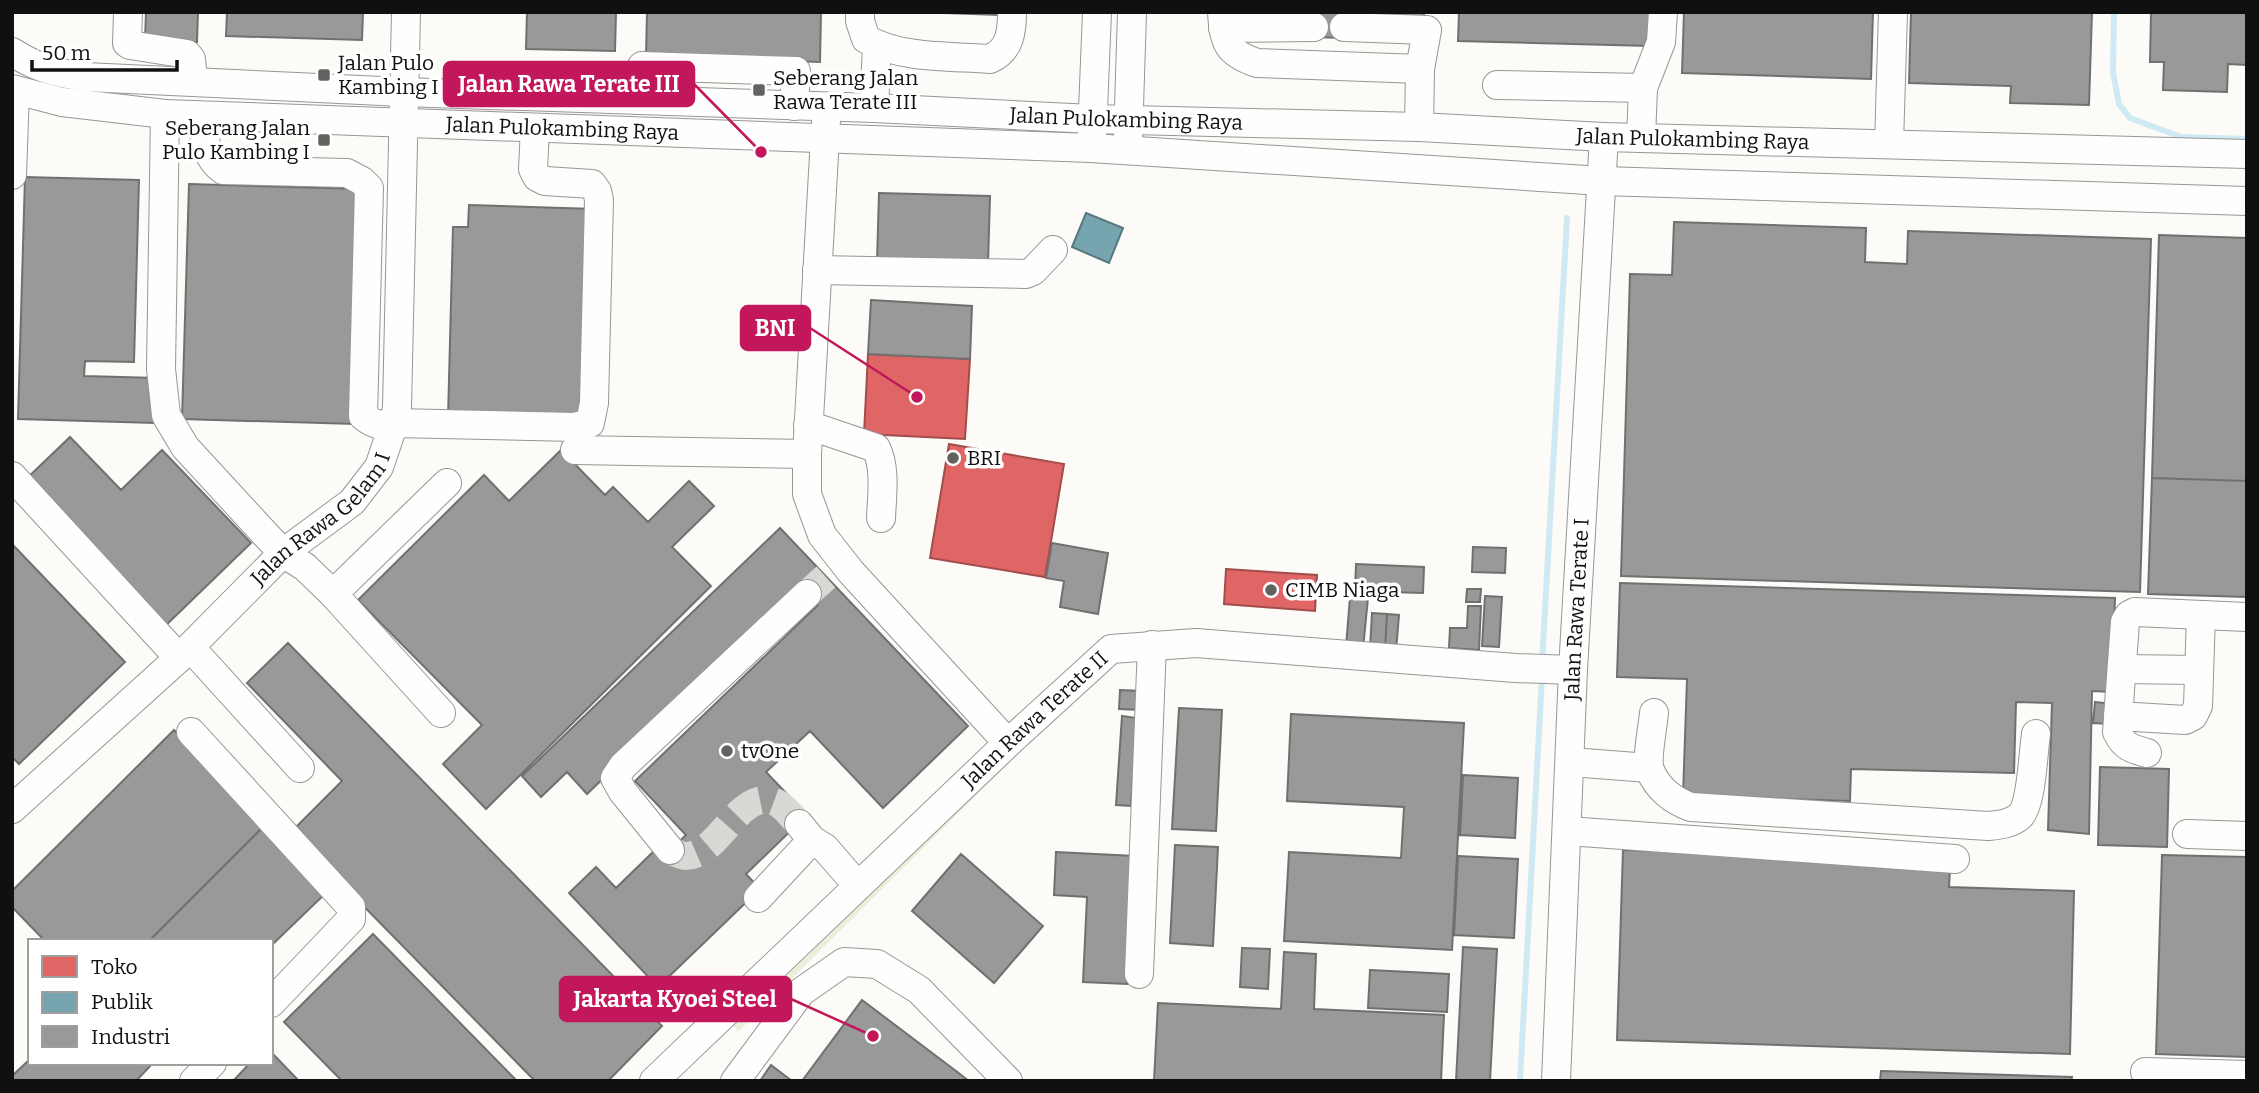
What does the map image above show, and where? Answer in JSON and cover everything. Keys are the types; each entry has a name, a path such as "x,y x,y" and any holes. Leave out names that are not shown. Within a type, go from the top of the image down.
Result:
{"street":[{"path":"128,12 127,43 187,54 191,60 193,80"},
{"name":"Jalan Rawa Gelam I","path":"12,809 185,652 283,553 352,502 379,467 397,407 406,12"},
{"path":"860,12 866,39 877,46 900,52 990,59 1006,46 1012,30 1012,12"},
{"path":"1091,148 1097,12"},
{"path":"1128,150 1132,12"},
{"path":"1641,138 1643,88 1661,42 1663,12"},
{"path":"1889,144 1893,12"},
{"path":"1314,27 1223,20 1231,51 1256,63 1420,69"},
{"path":"1344,27 1430,21 1420,69 1419,127"},
{"path":"874,108 877,46"},
{"name":"Jalan Pulokambing Raya","path":"12,52 33,65 86,77 403,92 874,108 1092,119 1419,127 1604,137 2247,154"},
{"path":"1497,85 1643,88"},
{"path":"12,175 14,90"},
{"name":"Jalan Pulokambing Raya","path":"14,90 62,102 202,116 1091,148 1602,181 2247,201"},
{"path":"827,107 807,454 807,494 822,535 825,577 1008,743"},
{"path":"165,114 161,369 166,415 185,447 283,553 305,567 332,594 441,713"},
{"path":"202,116 210,158 223,170 347,173 369,188 363,416 373,425 382,426 394,422 574,427 590,423 594,403 599,200 592,184 545,181 537,177 533,169 535,128"},
{"name":"Jalan Rawa Terate I","path":"1556,1081 1571,762 1564,669 1604,137"},
{"path":"817,270 1026,274 1033,271 1053,250"},
{"path":"808,425 876,448 882,471 881,518"},
{"path":"575,450 807,454"},
{"path":"12,476 300,768"},
{"path":"332,594 447,483"},
{"path":"670,850 623,792 615,778 622,766 825,577"},
{"path":"2147,752 2132,750 2123,744 2117,733 2126,622 2129,615 2135,612 2247,617"},
{"path":"2118,716 2185,720 2193,716 2198,706 2201,615"},
{"name":"Jalan Rawa Terate II","path":"654,1081 1008,743 1111,649 1196,643 1515,668 1564,669"},
{"path":"1139,974 1152,645"},
{"path":"2122,669 2199,670"},
{"path":"1654,713 1649,768 1665,792 1676,802 1691,807 1988,826 2007,824 2021,815 2027,798 2036,733"},
{"path":"191,732 351,907 351,919 342,931 273,1001"},
{"path":"1571,762 1649,768"},
{"path":"1568,831 1955,859"},
{"path":"758,898 805,832 825,848 858,886"},
{"path":"2187,834 2247,836"},
{"path":"735,1081 801,992 844,962 877,964 919,990 1008,1081"},
{"path":"194,1081 210,1065"},
{"path":"2145,1072 2247,1075"}],"green space":[{"path":"1008,743 1018,754 738,1032 725,1013"}],"building: Toko":[{"path":"868,354 970,359 965,439 864,434"},
{"path":"949,444 1064,464 1045,577 930,558"},
{"name":"CIMB Niaga","path":"1226,569 1317,575 1315,611 1224,604"}],"building: Publik":[{"path":"1086,213 1123,228 1109,263 1072,247"}],"building: Industri":[{"path":"146,12 198,12 197,42 145,40"},
{"path":"227,12 363,12 362,40 226,36"},
{"path":"527,12 616,12 615,51 526,49"},
{"path":"647,12 821,12 820,62 646,57"},
{"path":"916,12 998,12 998,15"},
{"path":"1242,12 1424,12 1424,19 1343,38 1314,37"},
{"path":"1459,12 1650,12 1649,46 1458,41"},
{"path":"1684,12 1873,12 1871,79 1682,73"},
{"path":"1911,12 2092,12 2089,105 2010,103 2011,86 1909,83"},
{"path":"2151,12 2247,12 2247,65 2228,64 2227,92 2163,90 2164,62 2150,62"},
{"path":"25,177 139,180 134,362 85,361 84,376 157,378 155,423 18,419"},
{"path":"189,184 362,189 355,424 182,419"},
{"path":"879,193 990,196 988,265 877,262"},
{"path":"469,205 594,209 588,422 448,418 453,227 468,227"},
{"path":"1674,222 1866,228 1865,262 1907,264 1908,231 2151,239 2140,592 1621,576 1630,274 1672,275"},
{"path":"2159,235 2247,238 2247,481 2152,478"},
{"path":"871,300 972,306 970,359 868,354"},
{"path":"70,437 121,490 162,450 251,543 162,629 23,482"},
{"path":"561,450 605,495 613,487 648,522 689,481 714,506 672,547 711,586 486,809 443,764 482,725 358,600 484,475 509,501"},
{"path":"2152,478 2247,481 2247,597 2148,594"},
{"name":"tvOne","path":"780,528 968,726 883,808 810,731 766,772 807,815 746,874 760,889 658,987 569,893 596,867 616,888 654,851 661,859 686,835 635,781 818,605 801,588 587,794 567,772 541,797 522,776"},
{"path":"1052,543 1108,553 1098,614 1060,607 1064,581 1046,578"},
{"path":"12,544 125,662 19,764 12,757"},
{"path":"1473,547 1506,548 1505,573 1472,572"},
{"path":"1356,564 1424,567 1423,593 1355,591"},
{"path":"1620,583 2115,598 2112,692 2092,691 2089,834 2048,830 2052,703 2016,702 2014,773 1851,769 1850,801 1683,796 1687,679 1617,677"},
{"path":"1467,589 1481,589 1480,602 1466,602"},
{"path":"1485,596 1502,597 1499,647 1482,646"},
{"path":"1350,597 1368,598 1363,649 1346,647"},
{"path":"1468,606 1481,606 1479,650 1449,648 1450,628 1467,628"},
{"path":"1372,613 1387,614 1385,650 1370,649"},
{"path":"1387,614 1399,615 1396,651 1385,650"},
{"path":"288,643 662,1026 608,1081 535,1081 291,832 342,781 247,683"},
{"path":"1120,690 1142,691 1142,710 1119,709"},
{"path":"2095,702 2112,704 2110,724 2093,723"},
{"path":"1179,708 1222,710 1216,831 1172,829"},
{"path":"1291,714 1464,723 1452,950 1284,941 1289,852 1401,858 1404,807 1287,801"},
{"path":"1122,716 1137,718 1131,806 1116,805"},
{"path":"174,730 266,824 151,939 43,939 12,907 12,891"},
{"path":"2100,767 2169,769 2167,847 2098,845"},
{"path":"1463,775 1518,778 1515,838 1460,835"},
{"path":"266,824 330,889 273,944 273,939 151,939"},
{"path":"1175,845 1218,847 1213,946 1170,943"},
{"path":"1623,850 1882,858 1950,870 1949,887 2074,891 2070,1054 1617,1040"},
{"path":"1056,852 1134,856 1127,984 1083,982 1087,897 1054,895"},
{"path":"961,854 1043,926 994,983 912,911"},
{"path":"2162,855 2247,857 2247,1057 2156,1054"},
{"path":"1458,856 1518,859 1514,938 1454,935"},
{"path":"373,934 517,1081 342,1081 284,1022"},
{"path":"1463,947 1497,949 1490,1081 1456,1081"},
{"path":"1242,948 1270,949 1268,989 1240,987"},
{"path":"1284,952 1316,954 1314,1009 1444,1015 1441,1081 1154,1081 1158,1003 1281,1009"},
{"path":"1370,970 1449,974 1447,1012 1368,1008"},
{"path":"862,1000 956,1071 969,1081 802,1081"},
{"path":"273,1054 299,1081 233,1081 248,1065 273,1065"},
{"path":"28,1061 28,1065 151,1065 136,1081 12,1081 12,1076"},
{"path":"771,1065 792,1081 760,1081"},
{"path":"1881,1071 2072,1077 2071,1081 1880,1081"}],"waterway":[{"path":"2114,12 2113,73 2119,104 2130,118 2181,137 2247,139"},
{"path":"1542,663 1567,218"},
{"path":"1520,1081 1542,677"}],"tunnel":[{"path":"807,594 826,577"},
{"path":"670,850 683,856 697,853 708,846 751,804 762,800 775,802 799,824"}],"place":[{"name":"Jalan Pulo Kambing I","path":"324,75"},
{"name":"Seberang Jalan Rawa Terate III","path":"759,90"},
{"name":"Seberang Jalan Pulo Kambing I","path":"324,140"},
{"name":"Jalan Rawa Terate III","path":"761,152"},
{"name":"BNI","path":"917,397"},
{"name":"BRI","path":"953,458"},
{"name":"CIMB Niaga","path":"1271,590"},
{"name":"tvOne","path":"727,751"},
{"name":"Jakarta Kyoei Steel","path":"873,1036"}]}
